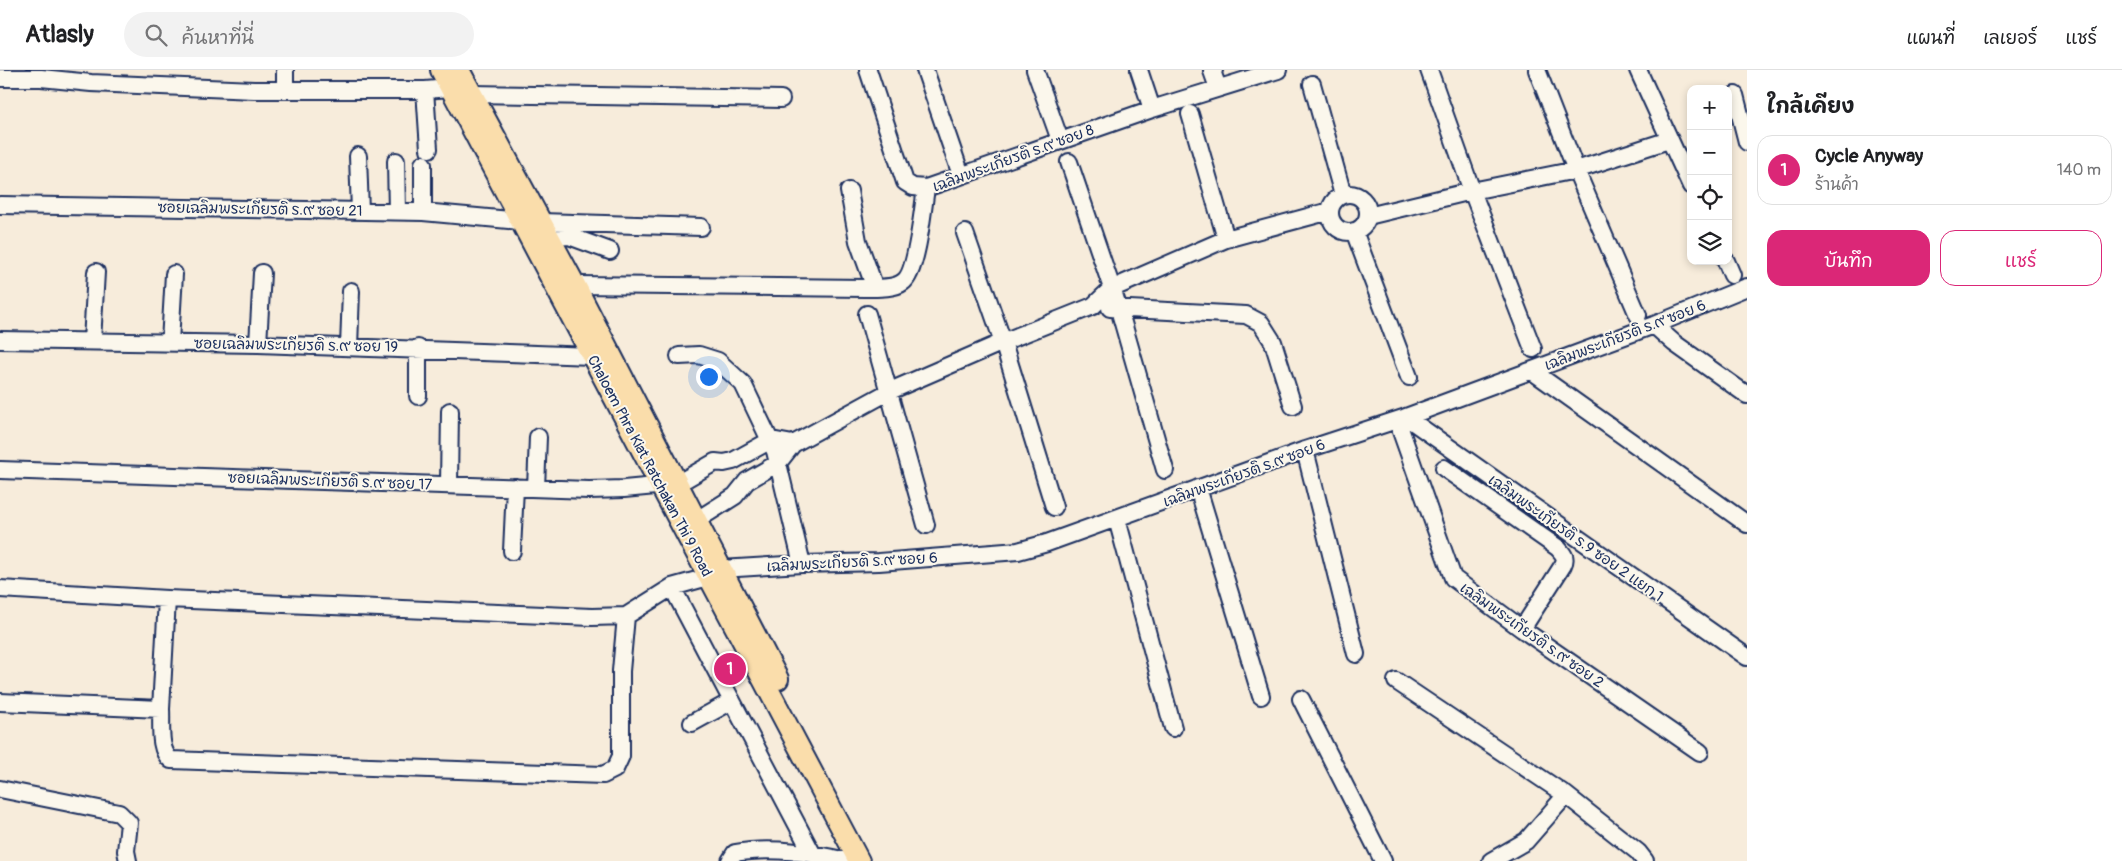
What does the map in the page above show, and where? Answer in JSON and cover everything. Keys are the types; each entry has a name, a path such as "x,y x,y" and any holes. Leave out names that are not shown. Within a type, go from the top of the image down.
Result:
{"main road":[{"name":"Chaloem Phra Kiat Ratchakan Thi 9 Road","path":"441,70 592,356 668,484 697,520 715,573 859,861"},
{"name":"Chaloem Phra Kiat Ratchakan Thi 9 Road","path":"459,70 575,285 668,484 873,861"}],"street":[{"path":"285,70 285,90"},
{"path":"868,70 905,182 913,187 926,188"},
{"path":"924,70 961,175"},
{"path":"1035,70 1060,140"},
{"path":"1139,70 1152,109"},
{"path":"1214,70 1212,71 1218,88"},
{"name":"เฉลิมพระเกียรติ ร.๙ ซอย 8","path":"575,285 876,288 903,282 910,273 915,257 926,188 1152,109 1278,70"},
{"path":"1429,70 1472,191 1533,348"},
{"path":"1537,70 1576,170 1638,315"},
{"path":"1638,70 1687,178"},
{"path":"0,78 42,78 101,84 285,90 425,90 450,88"},
{"path":"1312,84 1343,195"},
{"path":"423,212 426,156 425,90"},
{"path":"472,94 781,99"},
{"path":"1735,95 1747,142"},
{"path":"1190,114 1226,239"},
{"path":"1368,216 1472,191 1576,170 1669,140"},
{"path":"358,156 360,211"},
{"path":"396,161 397,212"},
{"path":"1069,162 1119,309 1165,470"},
{"path":"849,191 858,241 876,288"},
{"path":"1352,194 1361,198 1367,206 1368,216 1363,226 1354,231 1345,231 1337,227 1331,220 1330,210 1334,201 1343,195 1352,194"},
{"name":"ซอยเฉลิมพระเกียรติ ร.๙ ซอย 21","path":"0,205 423,212 520,221"},
{"path":"697,520 735,496 747,481 778,463 793,444 890,391 1003,342 1093,306 1111,289 1226,239 1330,210"},
{"path":"541,222 701,227"},
{"path":"1354,231 1409,377"},
{"path":"965,233 1003,342 1054,507"},
{"path":"550,241 555,237 569,236 610,251"},
{"path":"92,341 96,272"},
{"path":"258,344 262,273"},
{"path":"170,342 174,274"},
{"name":"เฉลิมพระเกียรติ ร.๙ ซอย 6","path":"626,616 672,587 715,573 802,564 879,562 1018,551 1117,519 1305,450 1402,419 1654,325 1747,287"},
{"path":"349,347 351,291"},
{"path":"1093,306 1119,309 1246,314 1261,323 1273,342 1292,406"},
{"path":"867,314 926,525"},
{"path":"1654,325 1674,343 1747,395"},
{"name":"ซอยเฉลิมพระเกียรติ ร.๙ ซอย 19","path":"0,340 418,348 592,356"},
{"path":"418,348 418,396"},
{"path":"679,356 699,356 718,361 730,370 743,384 771,440 802,564"},
{"path":"1532,371 1747,524"},
{"path":"449,485 450,411"},
{"name":"เฉลิมพระเกียรติ ร.๙ ซอย 2","path":"1402,419 1453,578 1522,629 1700,752"},
{"name":"เฉลิมพระเกียรติ ร.9 ซอย 2 แยก 1","path":"1402,419 1747,657"},
{"path":"536,488 538,437"},
{"path":"668,484 714,462 724,463 733,461 771,440 793,444"},
{"path":"1305,450 1356,654"},
{"path":"1444,468 1558,548 1564,555 1566,560 1522,629"},
{"name":"ซอยเฉลิมพระเกียรติ ร.๙ ซอย 17","path":"0,470 589,490 624,489 668,484"},
{"path":"512,550 515,487"},
{"path":"1198,488 1261,696"},
{"path":"1117,519 1173,728"},
{"path":"672,587 812,853"},
{"path":"0,588 167,599 592,617 626,616 621,671 621,756 615,769 603,775 171,760 166,756 163,749 161,709 167,599"},
{"path":"1396,681 1566,794 1638,852 1646,861"},
{"path":"1300,699 1383,861"},
{"path":"692,723 732,701"},
{"path":"0,702 161,709"},
{"path":"0,789 119,813 129,823 126,851 128,861"},
{"path":"1498,859 1526,841 1566,794"},
{"path":"730,861 735,853 754,849 812,853 847,861"}],"place":[{"name":"Cycle Anyway","path":"730,669"}]}
